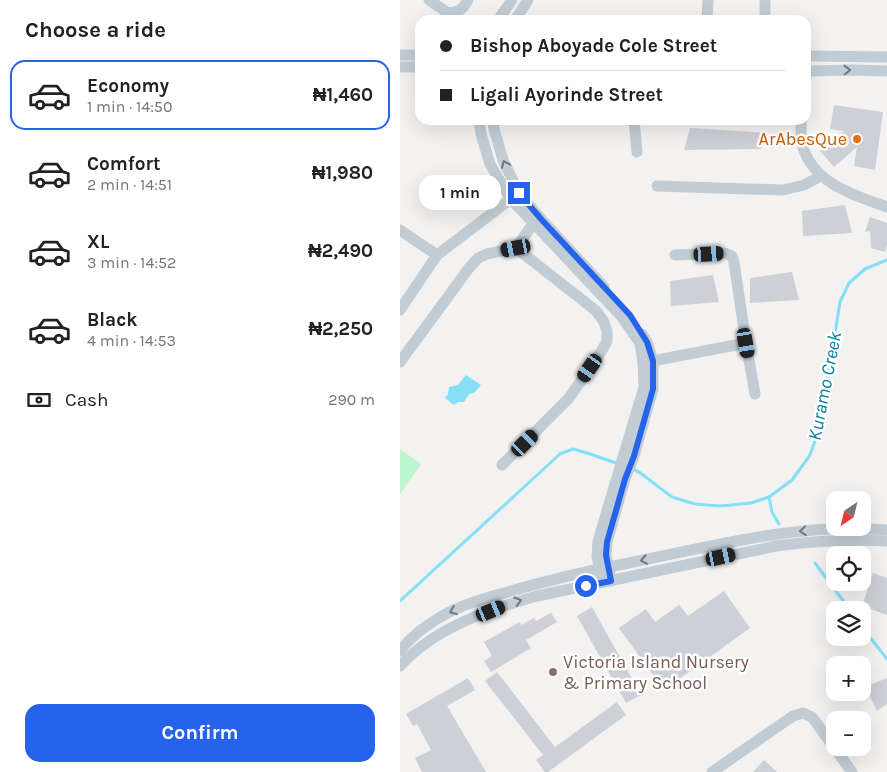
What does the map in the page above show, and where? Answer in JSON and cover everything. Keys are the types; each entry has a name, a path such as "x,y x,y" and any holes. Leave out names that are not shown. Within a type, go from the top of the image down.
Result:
{"street":[{"path":"428,0 448,13 458,12 468,0"},
{"path":"502,15 512,0"},
{"path":"518,15 528,0"},
{"path":"708,0 708,15"},
{"path":"765,0 765,15"},
{"path":"400,55 415,55"},
{"path":"811,56 887,57"},
{"path":"400,67 415,67"},
{"path":"811,71 887,71"},
{"path":"479,125 480,134 490,164 533,224 622,317 640,343 648,362"},
{"path":"494,125 514,196 541,219 630,315 647,342 648,362 653,389 621,477 607,542 604,568 607,582"},
{"path":"634,125 637,152"},
{"path":"801,125 802,143 809,162 821,176 834,186 855,196 887,206"},
{"path":"657,186 783,190 804,184 821,176"},
{"path":"400,310 437,255 514,196"},
{"path":"400,362 461,277 478,258 487,254 516,248 533,224"},
{"path":"400,230 437,255"},
{"path":"502,465 569,398 607,341 607,331 604,322 597,312 516,248"},
{"path":"675,255 725,253 732,256 755,394"},
{"path":"648,362 746,343"},
{"path":"400,651 421,630 445,614 482,599 538,582 771,534 867,528 887,530"},
{"path":"400,666 412,654 439,635 476,616 537,596 776,546 808,542 887,541"},
{"path":"712,772 793,716 803,713 812,717 852,772"}],"green space":[{"path":"400,449 421,464 400,494"}],"water":[{"path":"466,375 481,385 474,393 469,394 464,402 458,402 454,405 445,398 449,387 458,385"}],"building":[{"name":"ArAbesQue","path":"834,105 883,112 875,170 854,166 857,147 834,167 820,151 844,131 830,129"},
{"path":"690,128 766,133 761,149 684,150"},
{"path":"845,205 852,233 803,236 802,211"},
{"path":"870,217 887,223 887,246 885,252 871,248 870,231 865,232"},
{"path":"792,272 799,300 750,303 750,278"},
{"path":"713,275 719,302 671,306 670,281"},
{"path":"873,573 887,578 887,615 871,609 871,601 864,601 867,591 871,591"},
{"path":"724,591 750,628 664,690 619,628 646,609 655,622 679,605 688,616"},
{"path":"592,607 641,695 626,703 577,616"},
{"path":"551,613 557,622 526,640 531,648 491,672 484,661 492,656 484,642 520,622 521,625 534,618 536,621"},
{"path":"497,672 555,747 617,702 626,715 548,772 545,772 536,760 543,755 485,681"},
{"path":"468,678 475,690 447,706 486,772 422,772 415,758 431,750 417,724 413,726 406,714"},
{"path":"887,678 887,704 877,711 871,699 871,685"},
{"path":"764,760 777,772 753,772"}],"waterway":[{"name":"Kuramo Creek","path":"632,469 639,472 672,497 695,504 720,506 751,503 769,497 792,480 810,455 820,427 840,302 849,283 865,269 887,260"},
{"name":"Kuramo Creek","path":"400,601 560,454 573,449 619,464"},
{"path":"769,497 772,512 779,524"},
{"path":"815,563 843,601"},
{"path":"871,639 887,659"}],"place":[{"name":"ArAbesQue","path":"857,139"},
{"name":"Victoria Island Nursery & Primary School","path":"553,672"}],"route":[{"path":"519,193 630,315 647,342 653,361 653,389 607,542 606,555 611,581 586,586"}]}
